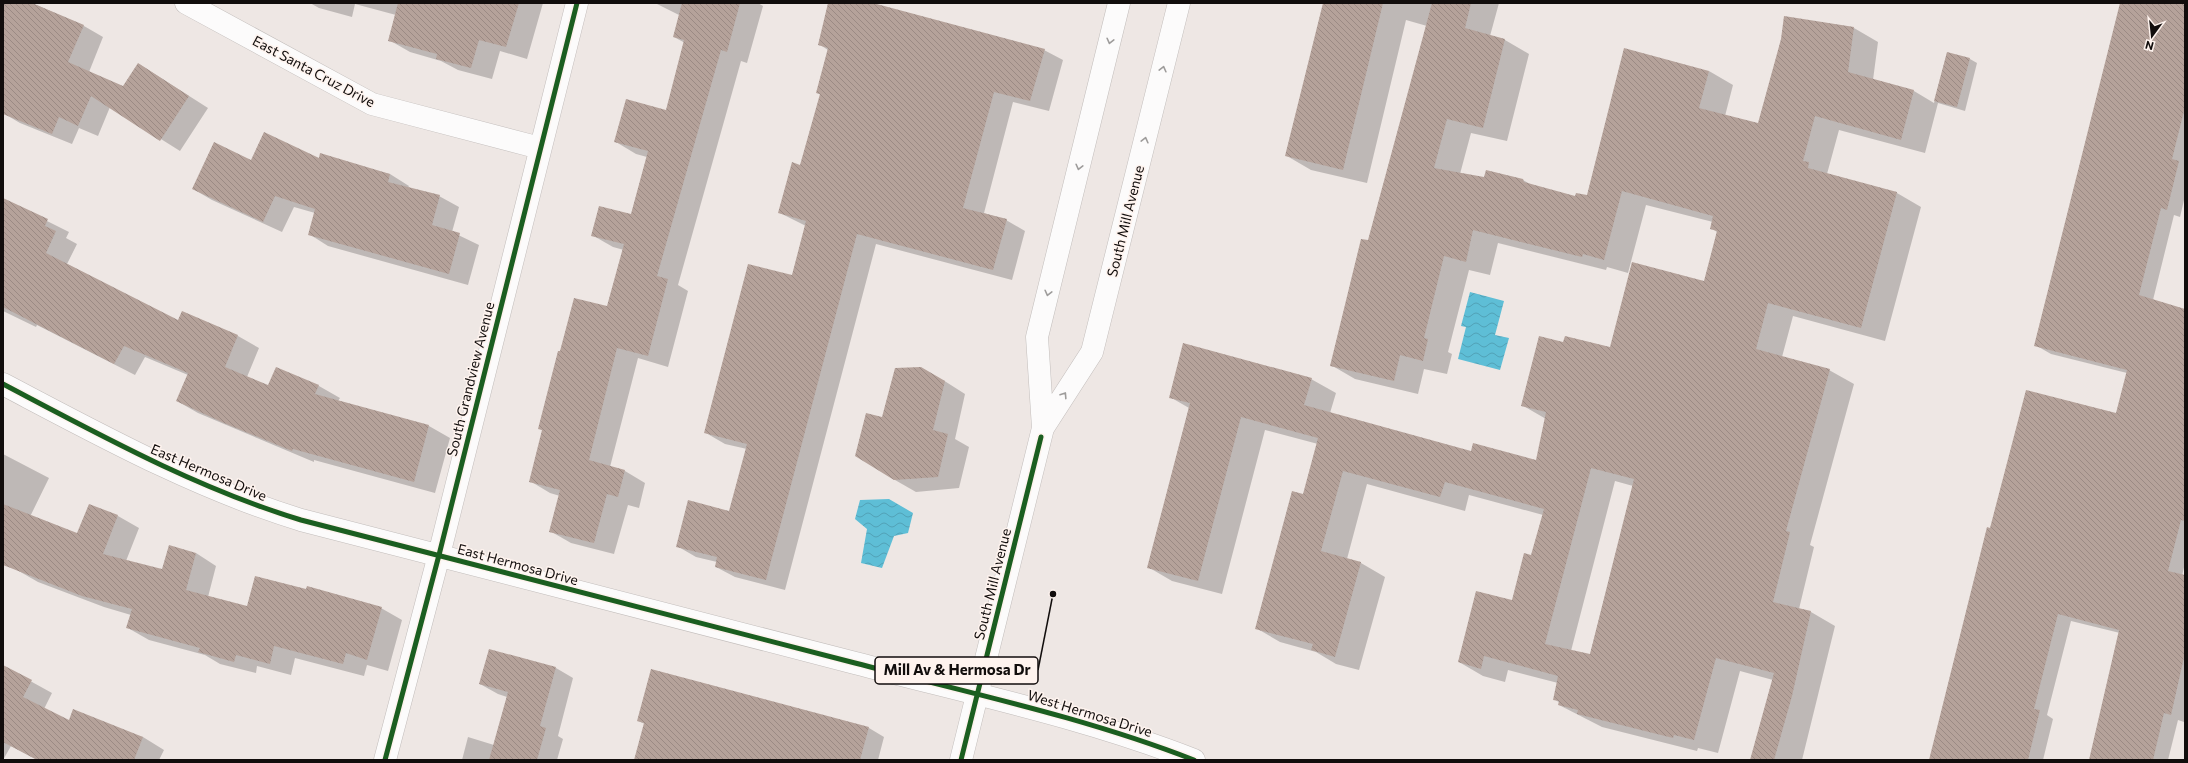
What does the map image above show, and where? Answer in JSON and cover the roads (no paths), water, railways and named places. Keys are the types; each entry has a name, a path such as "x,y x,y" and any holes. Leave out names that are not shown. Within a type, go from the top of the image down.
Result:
{"street":[{"name":"East Santa Cruz Drive","path":"186,3 372,104 540,148"},
{"name":"South Grandview Avenue","path":"385,760 439,556 577,3"},
{"name":"South Mill Avenue","path":"960,760 1043,428 1037,336 1120,3"},
{"name":"South Mill Avenue","path":"1043,428 1092,352 1179,3"},
{"name":"East Hermosa Drive","path":"3,384 122,447 214,490 261,508 439,556 976,694"},
{"name":"West Hermosa Drive","path":"976,694 1032,707 1105,728 1194,760"}],"water":[{"path":"1470,292 1504,301 1495,335 1509,338 1500,370 1458,359 1466,327 1461,326"},
{"path":"889,499 913,513 908,533 894,536 882,568 861,563 867,529 855,519 860,500"}],"place":[{"name":"Mill Av & Hermosa Dr","path":"1053,594"}]}
